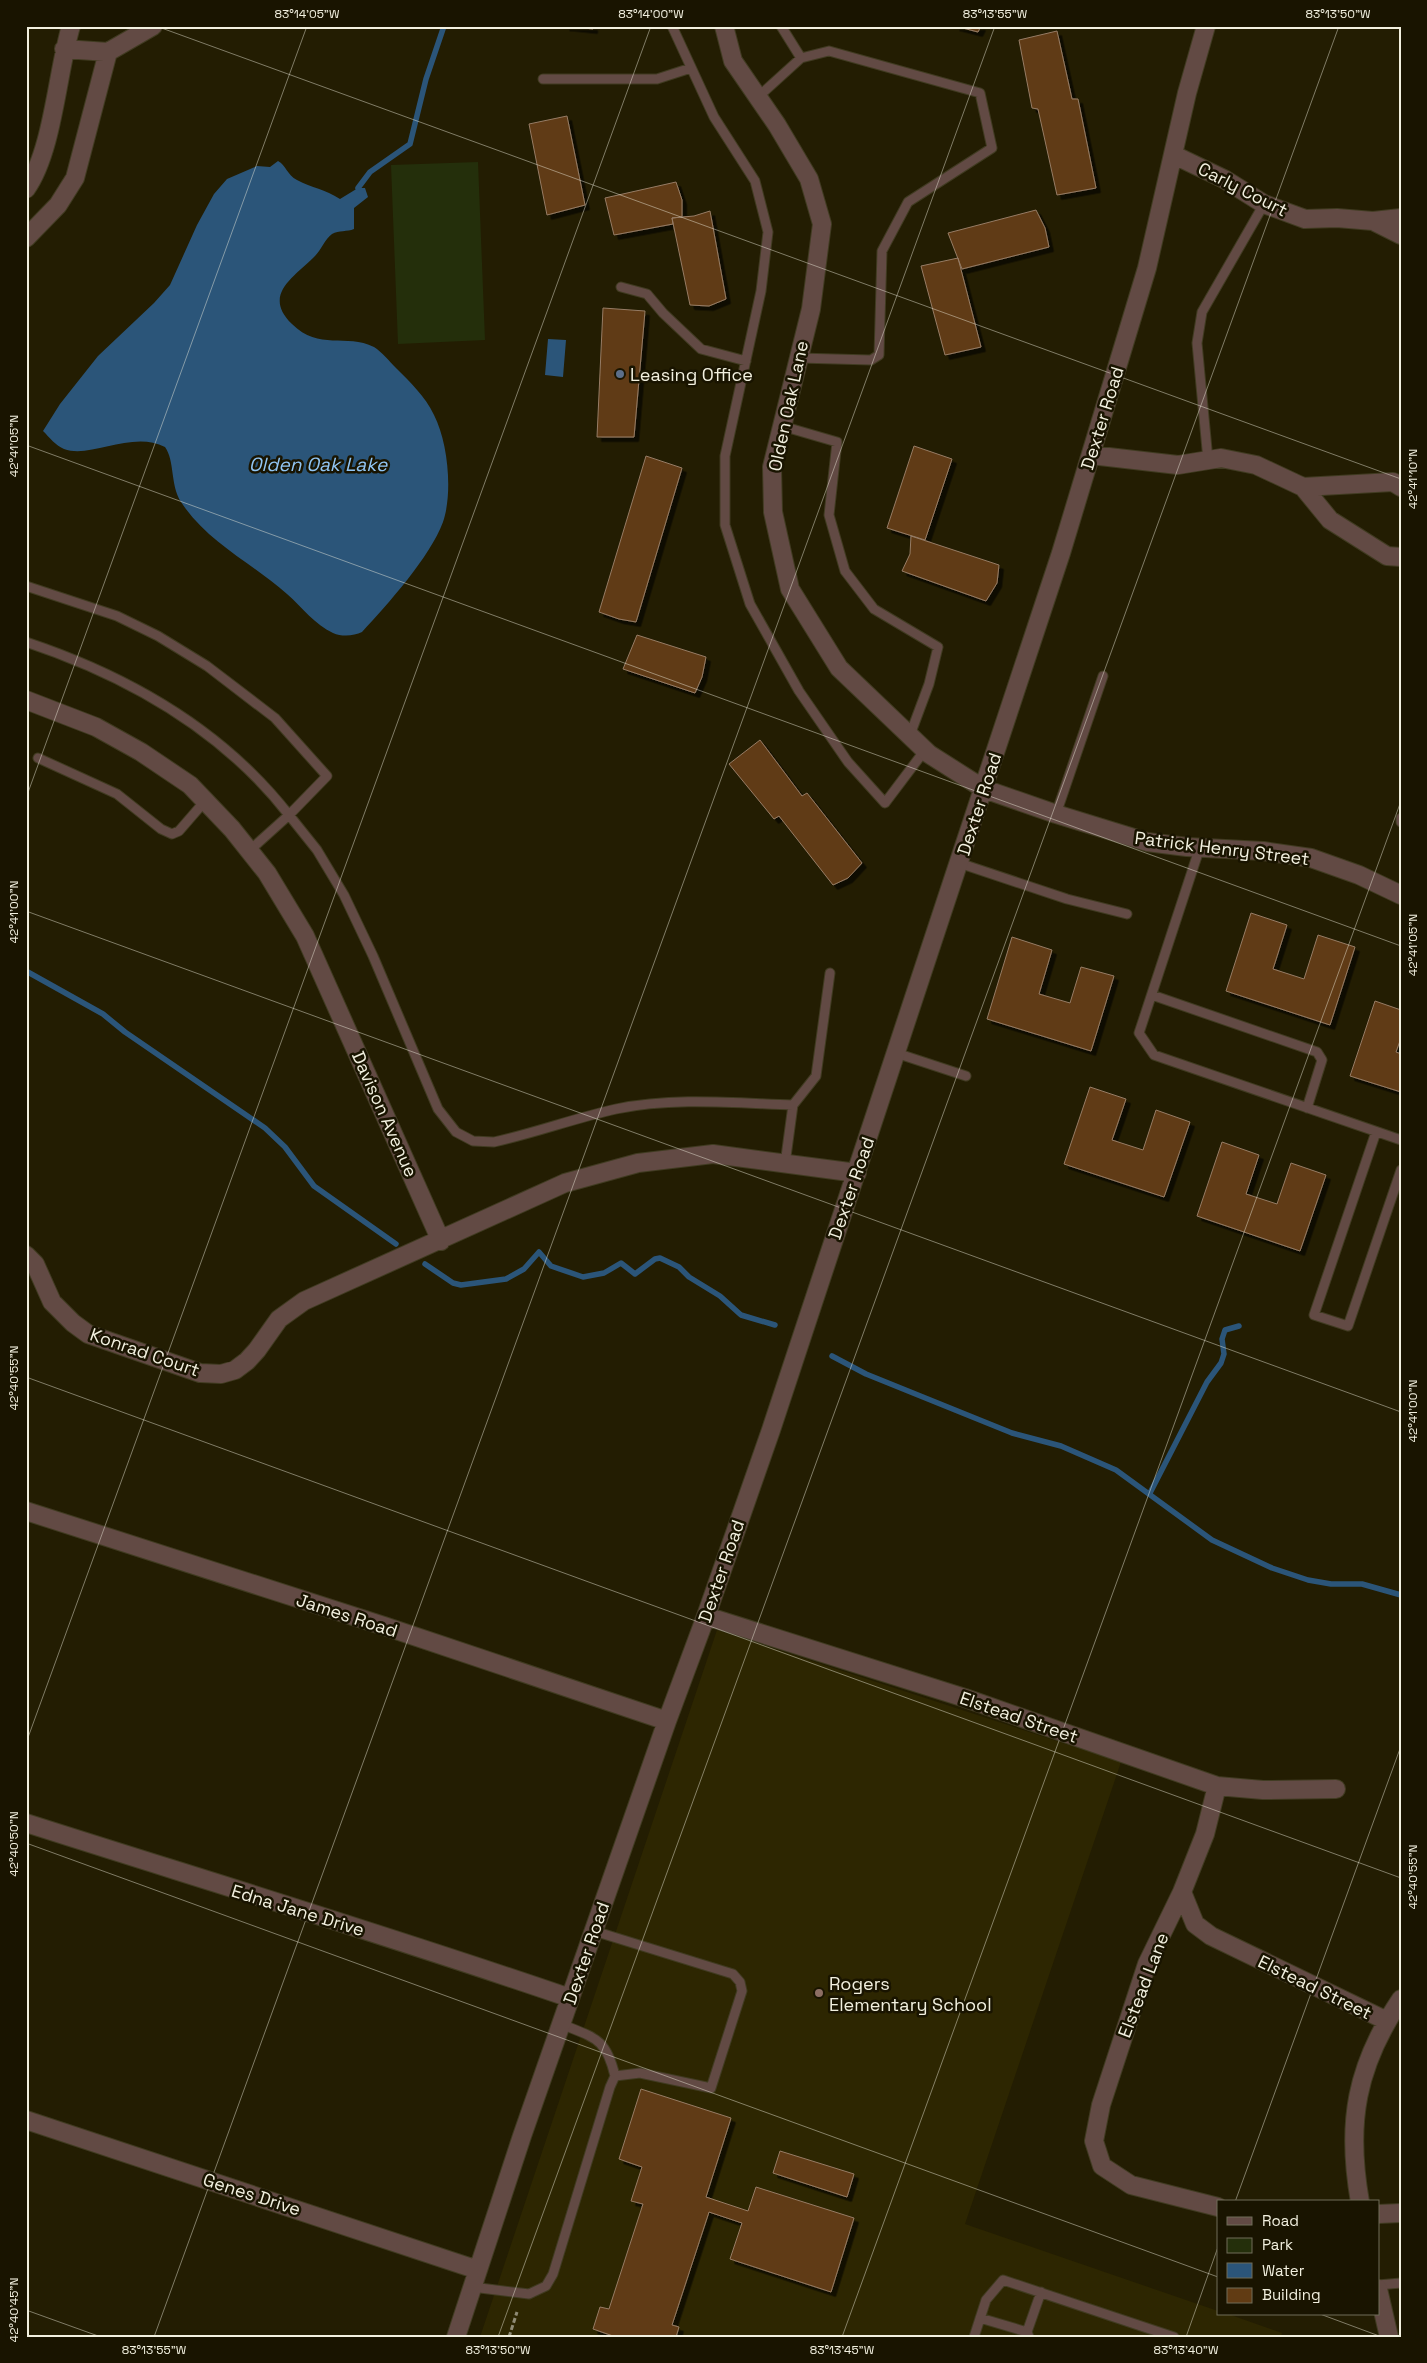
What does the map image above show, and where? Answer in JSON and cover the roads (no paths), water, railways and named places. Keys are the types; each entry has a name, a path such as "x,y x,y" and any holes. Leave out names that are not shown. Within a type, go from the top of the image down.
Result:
{"street":[{"path":"26,188 34,178 46,141 64,49 71,26"},
{"path":"64,49 108,52 153,26"},
{"name":"Olden Oak Lane","path":"724,26 734,61 809,179 822,224 811,309 772,467 773,512 790,589 839,668 925,750 984,789"},
{"name":"Dexter Road","path":"456,2337 570,1998 667,1721 706,1616 857,1173 984,789 1091,455 1147,268 1187,93 1206,26"},
{"path":"26,238 58,205 75,178 108,52"},
{"name":"Carly Court","path":"1174,155 1224,179 1264,204 1305,219 1337,218 1373,221 1401,218"},
{"name":"Carly Court","path":"1373,221 1401,235"},
{"path":"1091,455 1178,465 1221,458 1256,465 1303,487 1330,520 1387,556 1401,558"},
{"path":"1303,487 1393,482 1401,487"},
{"name":"Davison Avenue","path":"26,700 96,727 141,752 190,786 232,829 267,873 305,936 441,1241"},
{"name":"Patrick Henry Street","path":"984,789 1056,814 1147,842 1200,848 1263,851 1311,858 1359,875 1401,895"},
{"path":"441,1241 565,1184 638,1163 713,1154 857,1173"},
{"name":"Konrad Court","path":"26,1254 34,1264 52,1302 73,1323 88,1334 200,1373 221,1374 235,1370 248,1361 279,1319 304,1301 441,1241"},
{"name":"James Road","path":"26,1511 384,1626 667,1721"},
{"name":"Elstead Street","path":"706,1616 965,1698 1217,1786 1263,1790 1336,1789"},
{"name":"Elstead Lane","path":"1217,1786 1205,1834 1182,1892 1147,1964 1101,2105 1094,2141 1102,2166 1131,2186 1217,2208"},
{"name":"Edna Jane Drive","path":"26,1823 463,1961 570,1998"},
{"name":"Elstead Street","path":"1182,1892 1195,1924 1211,1936 1387,2021"},
{"path":"1360,2200 1353,2150 1358,2092 1369,2054 1401,1999"},
{"name":"Genes Drive","path":"26,2120 475,2279"},
{"path":"1380,2214 1401,2212"},
{"path":"1380,2296 1389,2337"}],"lane":[{"path":"672,26 714,117 756,180 768,232 761,291 725,456 725,525 750,604 799,691 848,762 886,803 925,750"},
{"path":"781,26 802,58"},
{"path":"758,97 802,58 829,50 980,93 992,148 908,202 882,251 879,355 871,360 799,358"},
{"path":"543,79 658,79 691,68"},
{"path":"1208,460 1197,343 1202,312 1264,204"},
{"path":"620,288 647,294 663,313 701,349 746,361"},
{"path":"782,426 837,442 829,515 845,571 874,609 938,647 929,684 910,735"},
{"path":"26,586 116,616 158,636 207,666 275,718 327,776 249,851"},
{"path":"26,642 90,665 123,680 194,723 264,785 317,850 344,896 377,965 438,1110 456,1132 473,1141 494,1142 618,1109 656,1104 692,1101 793,1105"},
{"path":"1056,814 1103,676"},
{"path":"38,758 117,794 161,829 172,834 179,831 205,801"},
{"path":"1200,848 1139,1034 1154,1055 1401,1140"},
{"path":"959,863 1067,899 1127,914"},
{"path":"785,1164 793,1105 816,1076 830,974"},
{"path":"1152,995 1317,1052 1322,1060 1307,1108"},
{"path":"896,1053 966,1076"},
{"path":"1376,1132 1314,1315 1348,1326 1401,1170"},
{"path":"594,1931 733,1974 740,1982 742,1992 711,2088 640,2073 615,2076"},
{"path":"475,2279 529,2294 546,2286 553,2274 615,2076 610,2055 597,2038 561,2024"},
{"path":"974,2337 986,2300 1003,2280 1174,2337"},
{"path":"1380,2287 1401,2283"},
{"path":"980,2318 1028,2334 1041,2292"}],"water":[{"name":"Olden Oak Lake","path":"278,161 297,180 340,199 358,188 365,188 368,197 354,208 354,229 332,234 316,255 284,287 280,295 280,304 284,314 292,324 312,337 364,343 380,351 422,395 439,426 446,453 448,497 443,522 437,536 419,565 396,594 362,632 352,635 337,634 326,630 287,594 204,529 181,502 175,488 170,459 165,447 139,442 87,451 75,451 61,448 43,431 60,404 98,356 154,303 170,285 197,225 214,194 227,179 257,166 270,167"},
{"path":"548,339 566,340 563,377 545,375"}],"waterway":[{"path":"358,188 370,172 410,144 426,79 444,26"},
{"path":"26,971 103,1014 125,1032 265,1128 285,1147 314,1186 396,1244"},
{"path":"425,1264 453,1283 461,1285 506,1279 524,1269 539,1252 551,1266 583,1277 604,1273 621,1263 635,1274 655,1259 660,1258 679,1267 689,1277 720,1296 741,1315 775,1325"},
{"path":"1150,1493 1207,1382 1221,1363 1224,1354 1222,1339 1225,1330 1239,1326"},
{"path":"832,1356 866,1374 1012,1433 1061,1446 1116,1470 1212,1540 1272,1568 1308,1580 1331,1584 1362,1584 1401,1595"}],"place":[{"name":"Leasing Office","path":"620,374"},
{"name":"Rogers Elementary School","path":"819,1993"}]}
